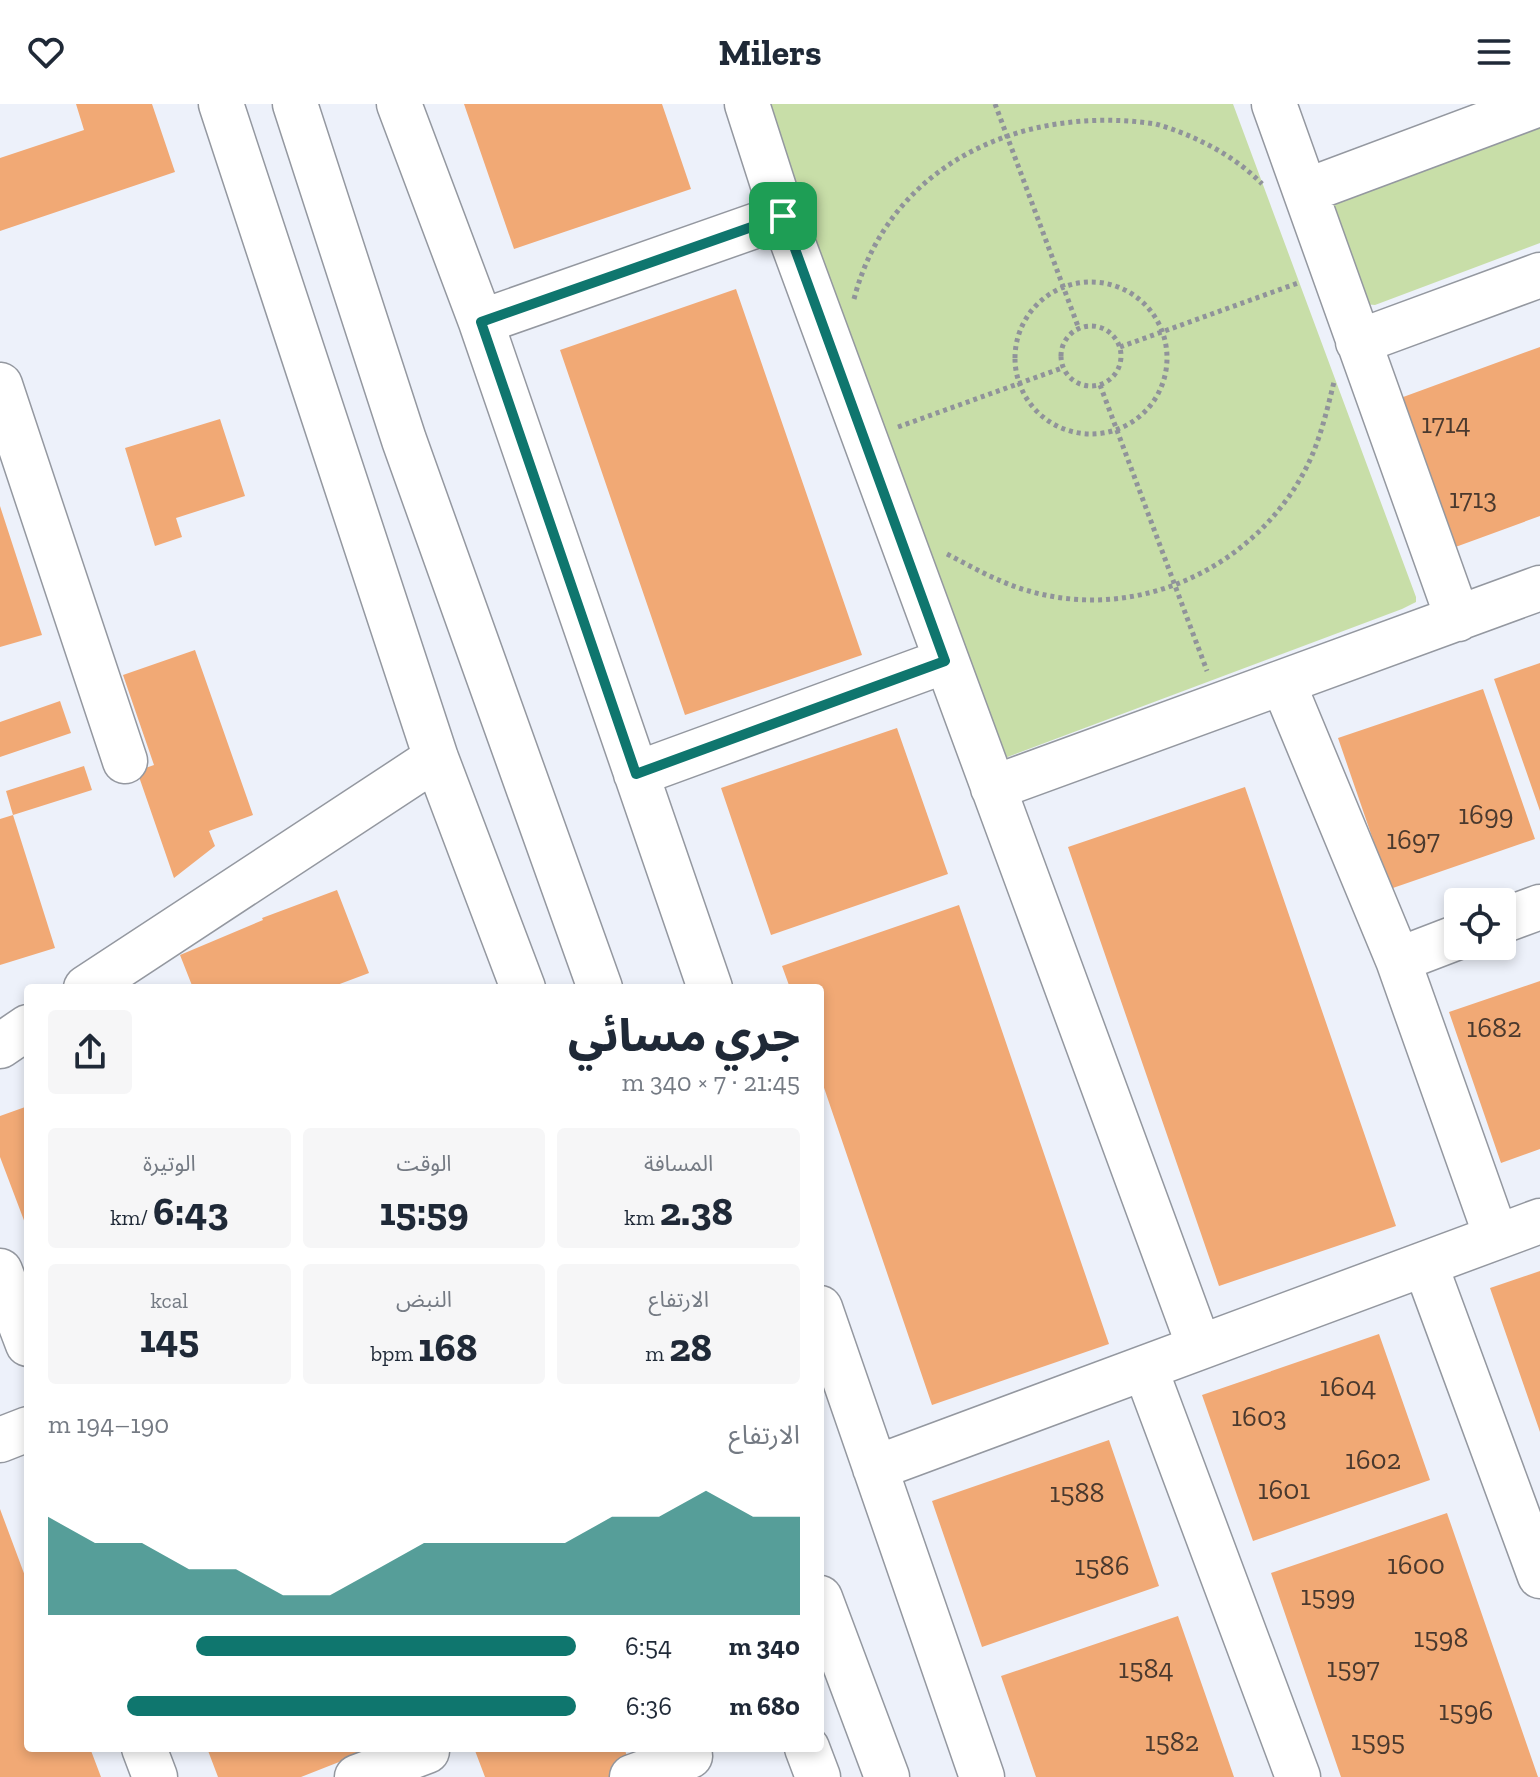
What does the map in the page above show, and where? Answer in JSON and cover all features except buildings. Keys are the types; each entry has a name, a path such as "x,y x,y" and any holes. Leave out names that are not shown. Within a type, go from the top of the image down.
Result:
{"street":[{"path":"221,104 436,758 521,984"},
{"path":"295,104 404,440 599,984"},
{"path":"399,104 481,322 709,984"},
{"path":"747,104 783,216 1199,1346"},
{"path":"1274,104 1285,189 1358,342 1458,619"},
{"path":"1285,189 1539,104"},
{"path":"481,322 783,216"},
{"path":"1358,342 1540,275"},
{"path":"0,385 125,761"},
{"path":"993,788 1540,588"},
{"path":"636,774 945,661"},
{"path":"1283,683 1398,960 1496,1236"},
{"path":"100,984 137,973 436,758"},
{"path":"1516,916 1540,907"},
{"path":"1398,960 1444,942"},
{"path":"0,1046 24,1030"},
{"path":"875,1468 1540,1221"},
{"path":"1425,1264 1540,1576"},
{"path":"0,1271 24,1334"},
{"path":"824,1320 982,1777"},
{"path":"1145,1368 1298,1777"},
{"path":"824,1609 887,1777"},
{"path":"146,1752 155,1777"},
{"path":"809,1752 818,1777"},
{"path":"357,1777 430,1759"},
{"path":"632,1777 691,1760"}],"path":[{"path":"995,104 1079,329"},
{"path":"1064,116 1128,116 1179,131 1218,151 1254,176 1285,189"},
{"path":"991,135 1015,124"},
{"path":"851,312 859,279 874,242 894,212 919,183 977,140"},
{"path":"1078,282 1104,282 1130,291 1150,308 1163,331 1168,355 1165,379 1155,401 1138,419 1117,430 1094,435 1070,432 1048,421 1030,404 1019,383 1015,357 1019,331 1033,308 1053,291 1064,287 1078,282"},
{"path":"1120,347 1299,282"},
{"path":"1089,326 1108,331 1120,347 1120,365 1109,381 1083,386 1062,368 1061,349 1071,333 1079,329 1089,326"},
{"path":"935,548 997,581 1070,599 1141,595 1175,586 1212,569 1250,542 1289,496 1313,455 1335,379 1358,342"},
{"path":"895,428 1062,368"},
{"path":"1100,385 1220,706"}],"green space":[{"path":"765,104 1233,104 1416,602 1005,758"},
{"path":"1540,128 1540,243 1375,305 1364,304 1333,205"}],"route":[{"path":"783,216 945,661 636,774 481,322 783,216"}]}
